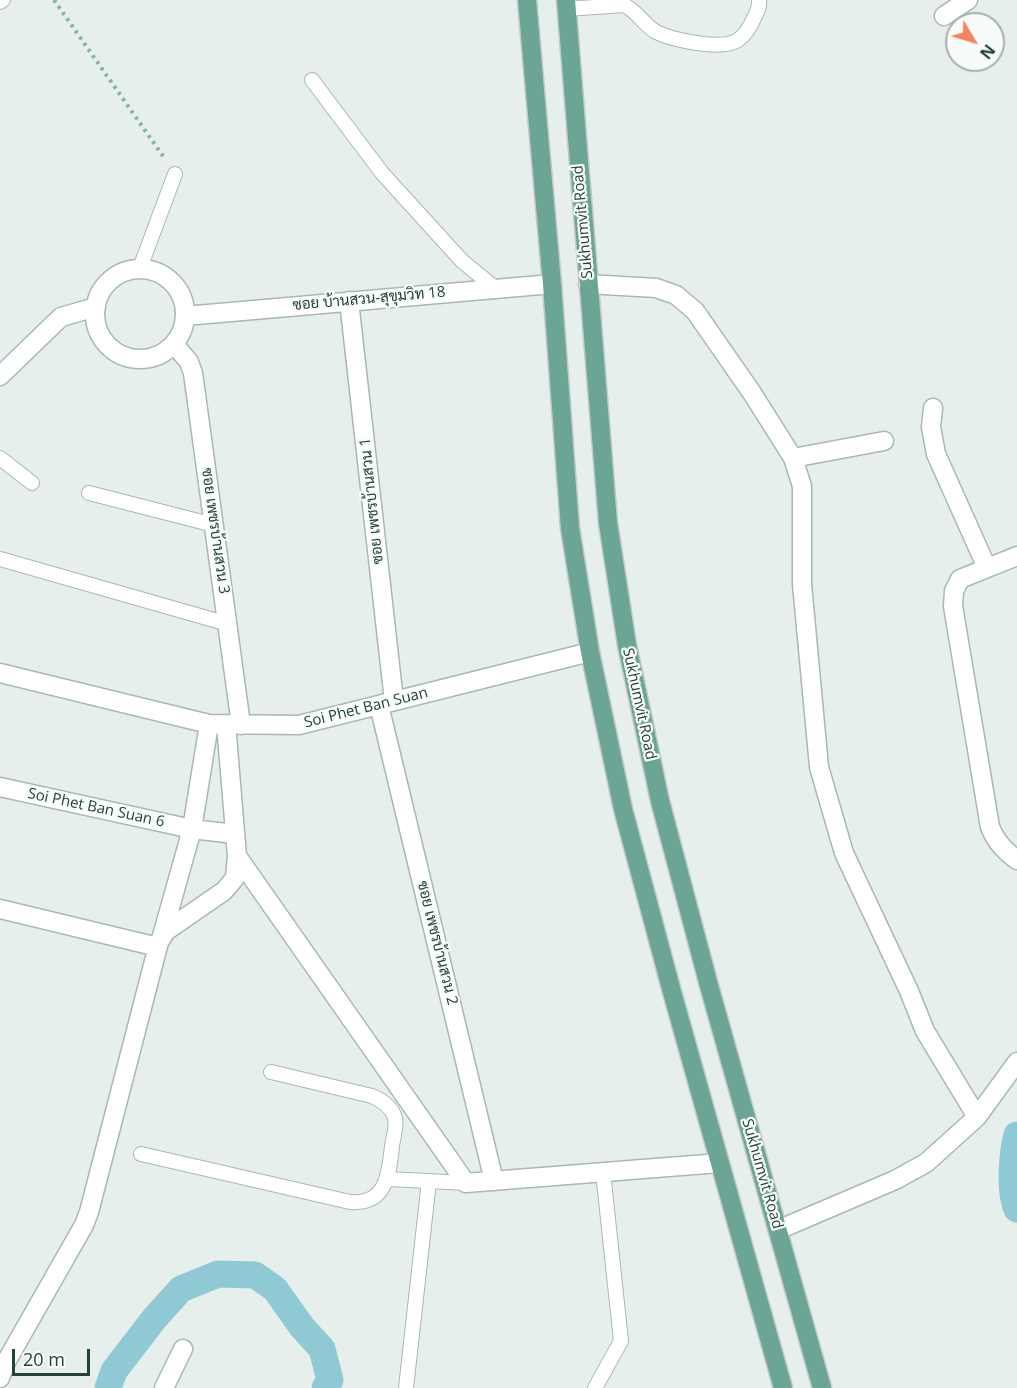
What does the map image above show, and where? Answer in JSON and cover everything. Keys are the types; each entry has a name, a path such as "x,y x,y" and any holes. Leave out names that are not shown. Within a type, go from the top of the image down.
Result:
{"main road":[{"path":"527,0 552,284 570,528 590,652 623,809 783,1388"},
{"name":"Sukhumvit Road","path":"566,4 608,523 627,645 660,801 708,982 822,1388"}],"street":[{"path":"944,16 968,0"},
{"path":"140,268 154,270 172,282 183,301 185,316 182,331 174,344 162,353 149,358 134,359 120,354 100,335 96,321 96,307 99,295 106,284 127,270 140,268"},
{"name":"ซอย บ้านสวน-สุขุมวิท 18","path":"185,316 552,284"},
{"path":"588,284 656,288 676,295 695,311 794,458 802,486 802,584 819,767 844,853 926,1030 977,1117"},
{"name":"ซอย เพชรบ้านสวน 1","path":"349,301 387,703"},
{"path":"0,376 61,317 96,307"},
{"name":"ซอย เพชรบ้านสวน 3","path":"174,344 189,362 193,373 228,624 225,724"},
{"path":"933,408 931,427 936,454 987,568"},
{"path":"794,458 884,441"},
{"path":"1017,556 960,579 954,591 953,606 990,827 995,840 1017,860"},
{"name":"Soi Phet Ban Suan","path":"0,673 225,724 299,725 590,652"},
{"name":"ซอย เพชรบ้านสวน 2","path":"387,703 494,1181"},
{"path":"0,1378 6,1362 84,1225 89,1212 160,942 225,724"},
{"path":"160,942 172,926 229,887 236,872 237,856 225,724"},
{"name":"Soi Phet Ban Suan 6","path":"0,787 192,829 235,834"},
{"path":"237,856 466,1183 720,1163"},
{"path":"0,909 160,942"},
{"path":"778,1230 895,1180 926,1163 977,1117 1017,1062"},
{"path":"164,1388 183,1349"}],"lane":[{"path":"640,0 642,20"},
{"path":"566,4 624,6 630,8 651,29 676,39 723,45 737,40 751,25 759,0"},
{"path":"312,80 382,173 462,261 495,288"},
{"path":"140,268 175,174"},
{"path":"0,458 32,483"},
{"path":"89,494 214,525"},
{"path":"0,559 228,624"},
{"path":"141,1154 354,1203 374,1196 382,1190 388,1179 395,1124 392,1111 372,1096 271,1072"},
{"path":"595,1388 621,1341 603,1172"},
{"path":"388,1179 466,1183"},
{"path":"406,1388 429,1182"}],"path":[{"path":"54,0 175,174"}],"waterway":[{"path":"1017,1135 1012,1173 1014,1202 1017,1209"},
{"path":"108,1388 114,1371 154,1319 181,1289 218,1274 255,1275 275,1289 302,1327 322,1349 330,1380 325,1388"}]}
